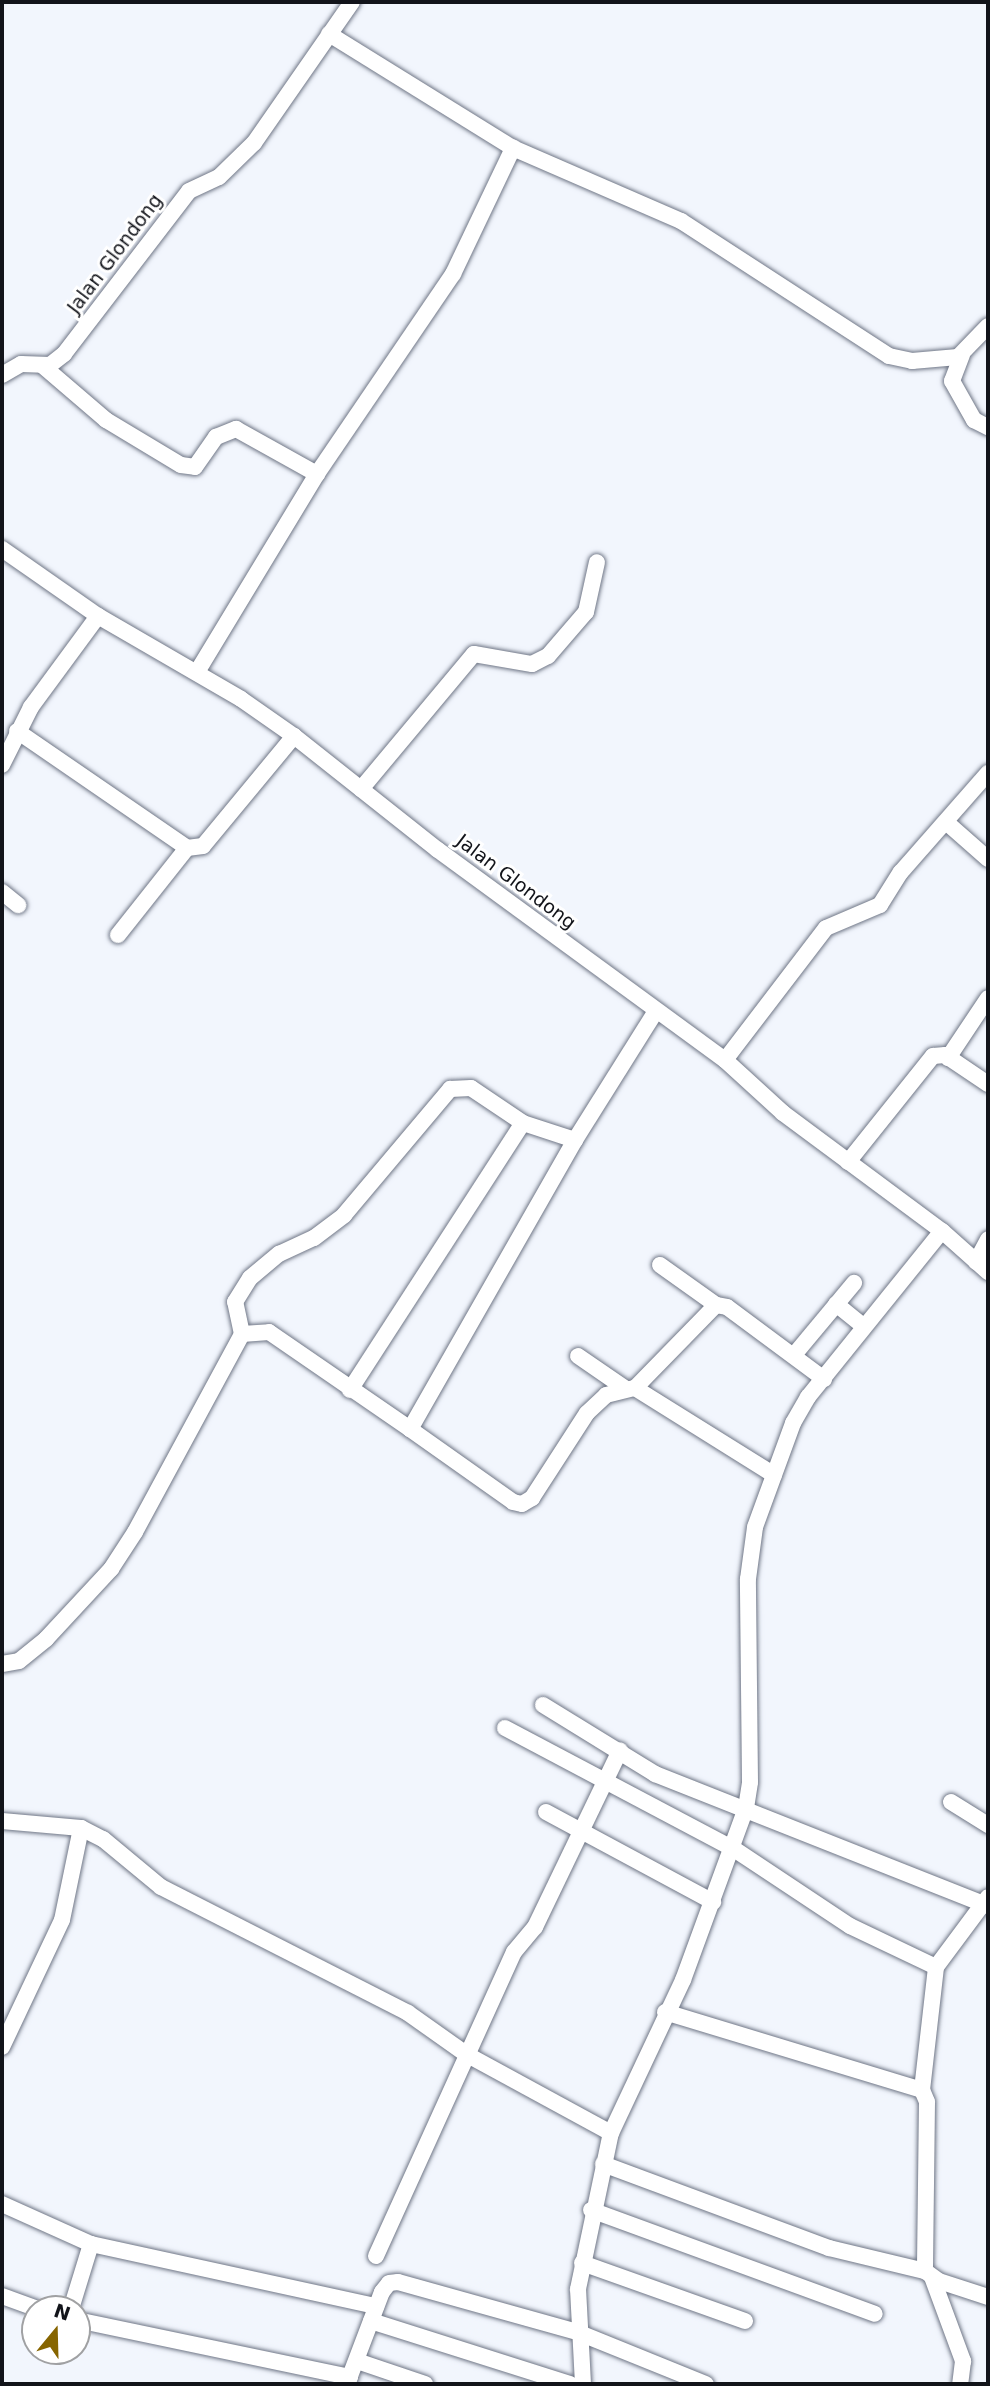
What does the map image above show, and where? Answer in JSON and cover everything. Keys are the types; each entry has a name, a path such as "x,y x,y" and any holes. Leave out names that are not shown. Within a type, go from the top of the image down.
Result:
{"street":[{"name":"Jalan Glondong","path":"2,375 21,364 43,366 64,354 189,191 219,177 254,143 352,2"},
{"path":"329,34 513,148 681,221 889,356 912,361 962,355"},
{"path":"197,672 317,474 453,274 513,148"},
{"path":"988,326 962,355 952,381 974,420 988,427"},
{"path":"43,366 106,419 181,465 195,467 216,438 236,429 317,474"},
{"name":"Jalan Glondong","path":"2,549 98,616 197,672 294,736 438,850 725,1060 783,1114 942,1231 982,1267"},
{"path":"361,789 474,654 532,664 548,656 586,612 597,562"},
{"path":"2,765 17,731 98,616"},
{"path":"17,731 187,848 203,846 294,736"},
{"path":"725,1060 826,928 880,905 901,872 988,773"},
{"path":"946,822 988,859"},
{"path":"118,935 187,848"},
{"path":"2,892 18,905"},
{"path":"948,1058 988,998"},
{"path":"410,1429 575,1140 656,1011"},
{"path":"848,1162 933,1055 948,1058 988,1084"},
{"path":"2,1664 19,1661 46,1639 111,1569 190,1435 242,1334 235,1302 241,1287 279,1254 314,1238 344,1215 450,1089 471,1088 523,1123 575,1140"},
{"path":"350,1390 523,1123"},
{"path":"583,2384 577,2332 582,2263 611,2133 665,2012 683,1980 734,1849 746,1808 750,1782 748,1579 755,1527 793,1423 864,1327 942,1231"},
{"path":"982,1267 988,1239"},
{"path":"660,1265 716,1305 727,1307 824,1379"},
{"path":"794,1355 854,1283"},
{"path":"836,1304 864,1327"},
{"path":"242,1334 269,1332 513,1502 522,1504 532,1498 587,1413 606,1395 630,1389 716,1305"},
{"path":"578,1356 774,1475"},
{"path":"543,1705 655,1773 987,1902 936,1967 922,2090 927,2102 929,2274 963,2361 960,2384"},
{"path":"506,1728 734,1849 850,1926 936,1967"},
{"path":"376,2256 514,1952 535,1927 620,1750"},
{"path":"951,1802 988,1825"},
{"path":"546,1812 713,1902"},
{"path":"2,1823 81,1828 103,1839 161,1887 408,2013 466,2054 611,2133"},
{"path":"2,2047 62,1920 81,1828"},
{"path":"665,2012 922,2090"},
{"path":"603,2164 829,2248 929,2274 988,2297"},
{"path":"2,2204 91,2244 374,2314 570,2384"},
{"path":"592,2210 875,2314"},
{"path":"75,2295 91,2244"},
{"path":"582,2263 745,2321"},
{"path":"91,2323 348,2381 385,2287 398,2282 577,2332 706,2384"},
{"path":"2,2296 21,2303"},
{"path":"357,2361 425,2384"}]}
